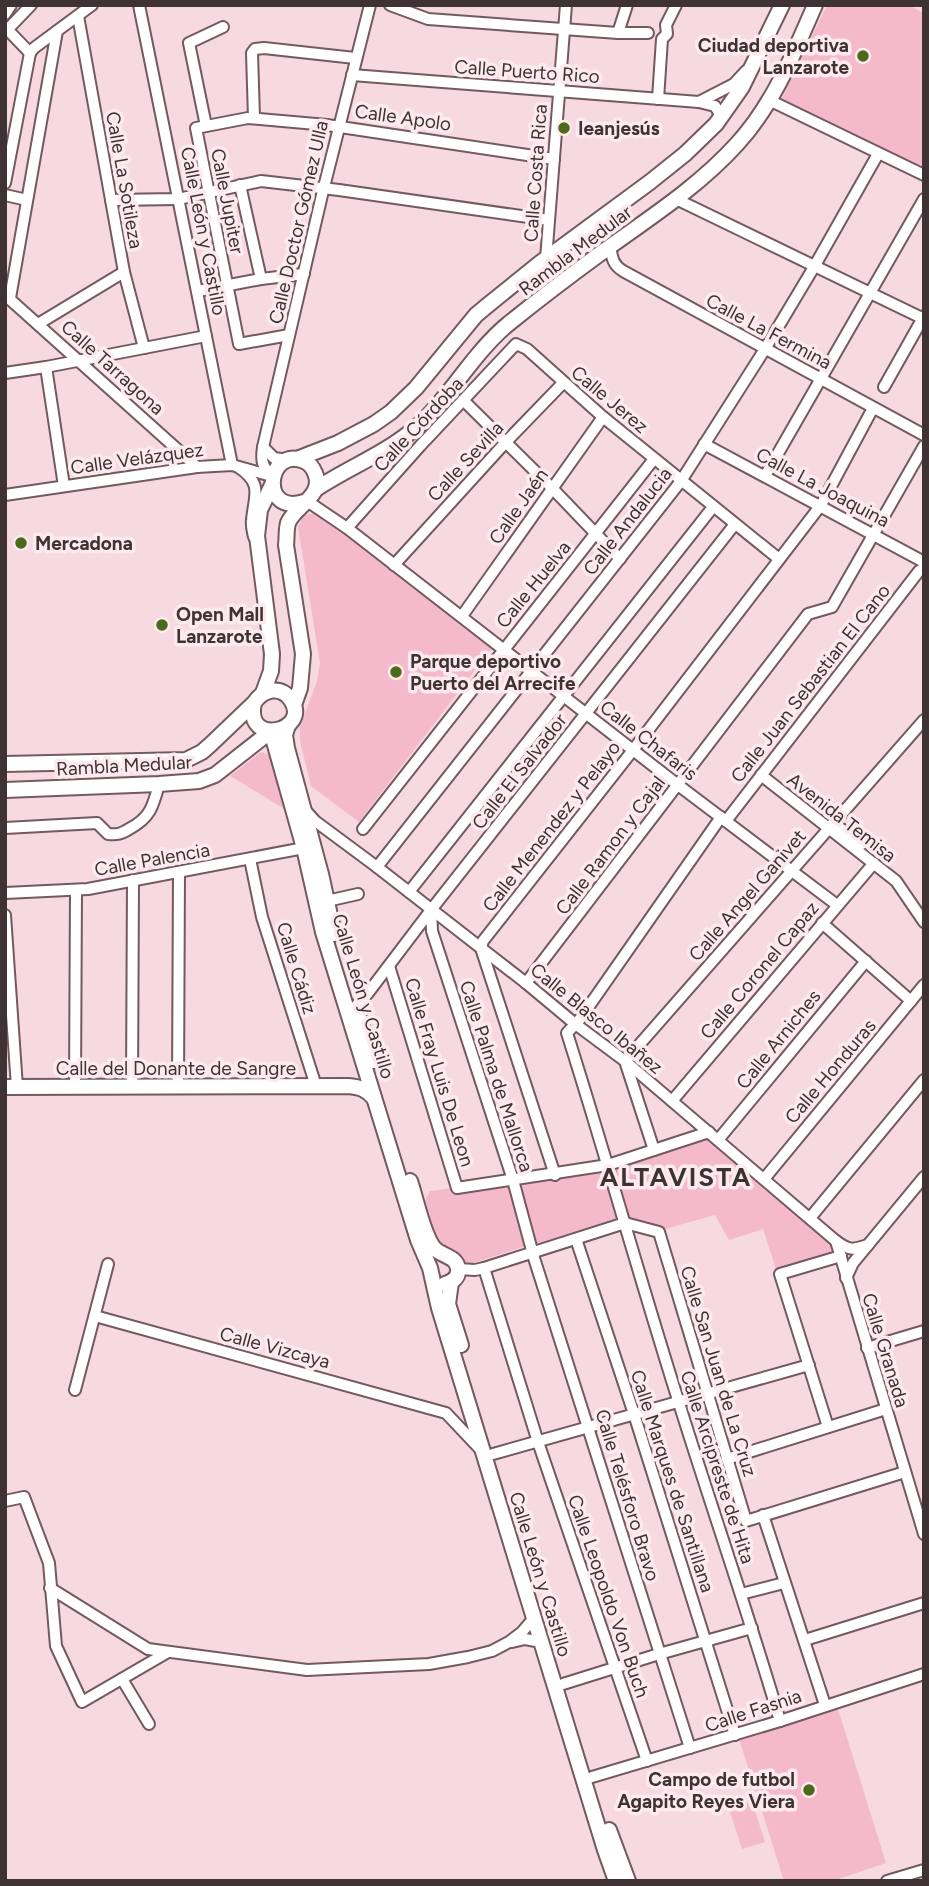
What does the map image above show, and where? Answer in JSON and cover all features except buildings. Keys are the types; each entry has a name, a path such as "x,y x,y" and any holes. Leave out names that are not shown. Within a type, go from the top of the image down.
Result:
{"main road":[{"name":"Rambla Medular","path":"293,459 338,443 391,412 416,388 476,315 685,154 722,118 742,88 782,5"},
{"name":"Rambla Medular","path":"294,705 300,688 303,653 286,545 289,522 311,495 409,433 427,418 474,360 506,326 676,199 717,165 739,142 769,100 815,5"},
{"path":"293,459 309,464 314,470 317,482 311,495 297,504 285,502 275,493 272,481 278,466 293,459"},
{"name":"Rambla Medular","path":"5,764 186,760 202,752 258,698 271,671 272,654 257,536 260,510 272,481"},
{"path":"270,690 285,693 294,705 288,725 283,729 271,731 258,724 253,710 258,698 270,690"},
{"name":"Calle León y Castillo","path":"288,725 285,735 287,748 332,926 426,1233 434,1248 443,1255"},
{"name":"Rambla Medular","path":"5,790 199,781 215,775 271,731"},
{"name":"Calle León y Castillo","path":"271,731 304,848 323,932 418,1240 431,1273 463,1406 488,1453 614,1845 628,1881"},
{"path":"248,747 262,743 270,744 275,749"},
{"path":"348,1086 359,1083 366,1070"},
{"name":"Calle del Donante de Sangre","path":"11,1087 348,1086 359,1087 375,1099"},
{"path":"443,1255 453,1259 454,1276 443,1284 431,1273 436,1259 443,1255"},
{"name":"Calle León y Castillo","path":"454,1276 449,1304 488,1453 541,1642 616,1881"}],"street":[{"path":"5,14 11,5"},
{"path":"30,53 6,28 31,5"},
{"path":"5,183 30,53 92,5"},
{"name":"Calle León y Castillo","path":"139,5 232,465"},
{"name":"Calle Doctor Gómez Ulla","path":"263,447 355,58 370,5"},
{"path":"390,5 428,19 648,33 662,39"},
{"name":"Calle Costa Rica","path":"546,259 566,5"},
{"path":"618,33 627,5"},
{"path":"658,99 662,39 667,34 666,25 676,5"},
{"name":"Calle La Sotileza","path":"78,16 124,272 144,348"},
{"path":"648,33 655,22 666,25"},
{"name":"Calle Jupiter","path":"223,27 190,43 206,126 196,128 239,344 289,335"},
{"path":"7,297 57,31"},
{"path":"254,118 252,53 255,49 355,58"},
{"path":"699,102 734,84 754,62"},
{"name":"Calle Puerto Rico","path":"352,75 699,102"},
{"path":"769,100 924,175"},
{"path":"699,102 715,106 722,118"},
{"name":"Calle Apolo","path":"206,126 248,118 339,126 554,159"},
{"name":"Calle Andalucia","path":"377,867 681,481 765,349 878,153"},
{"path":"111,200 178,199 261,181 549,220"},
{"path":"240,185 261,279"},
{"path":"5,195 27,200"},
{"path":"676,199 923,318 884,387"},
{"path":"765,476 924,199"},
{"name":"Calle La Fermina","path":"610,246 613,262 622,271 924,435"},
{"path":"38,324 124,272"},
{"path":"198,291 304,274"},
{"name":"Calle Tarragona","path":"7,297 197,467"},
{"path":"5,373 206,336"},
{"name":"Calle Jerez","path":"516,344 527,349 603,417 779,559"},
{"name":"Calle Córdoba","path":"347,528 516,344"},
{"path":"46,367 64,486"},
{"name":"Calle Sevilla","path":"394,565 563,383"},
{"path":"463,400 620,559"},
{"name":"Calle Menendez y Pelayo","path":"481,948 483,941 821,505 873,408"},
{"name":"Calle Jaén","path":"462,616 603,417"},
{"name":"Calle La Joaquina","path":"704,444 924,562"},
{"path":"872,534 924,446"},
{"path":"263,447 274,458 293,459"},
{"path":"263,447 261,459 272,481"},
{"name":"Calle Huelva","path":"363,830 654,459"},
{"path":"232,465 246,473 256,489 251,521 259,550"},
{"name":"Calle Velázquez","path":"5,495 197,467 232,465 272,481"},
{"name":"Calle Chafaris","path":"311,495 347,528 562,696 837,905"},
{"path":"409,892 713,507"},
{"name":"Calle El Salvador","path":"356,1006 735,524"},
{"name":"Calle Ramon y Cajal","path":"526,983 807,614 832,607 872,534"},
{"name":"Calle Juan Sebastian El Cano","path":"574,1023 724,819 924,568"},
{"name":"Calle Angel Ganivet","path":"625,1061 924,720"},
{"name":"Avenida Temisa","path":"761,775 902,877 924,911"},
{"path":"5,828 97,823 108,834 118,835 143,822 157,795 159,784"},
{"name":"Calle Blasco Ibañez","path":"304,808 315,821 625,1061 836,1241"},
{"name":"Avenida Temisa","path":"831,825 896,881 924,922"},
{"name":"Calle Palencia","path":"6,893 88,889 304,848"},
{"name":"Calle Cádiz","path":"250,859 262,917 316,1086"},
{"name":"Calle Coronel Capaz","path":"672,1101 874,863"},
{"path":"178,1087 179,872"},
{"path":"132,1087 133,880"},
{"path":"75,1087 76,890"},
{"path":"5,905 6,893"},
{"path":"327,901 358,894"},
{"name":"Calle Palma de Mallorca","path":"431,910 432,931 513,1180 533,1252"},
{"path":"5,915 11,1087"},
{"path":"822,923 911,1001"},
{"path":"481,948 555,1175"},
{"name":"Calle Arniches","path":"718,1140 866,961"},
{"name":"Calle Fray Luis De Leon","path":"389,965 457,1188 513,1180"},
{"name":"Calle Honduras","path":"764,1179 924,985"},
{"name":"Calle Arcipreste de Hita","path":"574,1023 567,1033 678,1402 780,1721"},
{"path":"625,1061 654,1150"},
{"path":"810,1218 924,1080"},
{"path":"513,1180 608,1165 709,1132"},
{"path":"846,1278 853,1264 924,1177"},
{"path":"454,1276 625,1223"},
{"name":"Calle San Juan de La Cruz","path":"625,1223 659,1232 746,1521 763,1515"},
{"name":"Calle Marques de Santillana","path":"576,1238 734,1735"},
{"path":"836,1241 853,1250 868,1245"},
{"name":"Calle Granada","path":"836,1241 923,1531"},
{"name":"Calle Telésforo Bravo","path":"533,1252 690,1748"},
{"path":"828,1427 780,1275 841,1256"},
{"path":"75,1390 108,1264"},
{"path":"484,1268 538,1442"},
{"name":"Calle Vizcaya","path":"95,1316 446,1413"},
{"path":"867,1348 924,1331"},
{"path":"463,1406 446,1413 488,1453 538,1442 809,1365"},
{"path":"458,1426 463,1406"},
{"path":"727,1459 886,1409"},
{"name":"Calle Leopoldo Von Buch","path":"538,1442 647,1761"},
{"path":"825,1705 763,1515 905,1472"},
{"path":"5,1501 24,1497 49,1563 56,1646 82,1702 168,1652"},
{"path":"741,1594 784,1583"},
{"path":"50,1588 148,1649 307,1671 429,1664 492,1651 523,1632 534,1618"},
{"path":"805,1640 924,1603"},
{"path":"564,1684 752,1628"},
{"path":"509,1642 525,1639 541,1642"},
{"name":"Calle Fasnia","path":"592,1777 780,1721 924,1674"},
{"path":"122,1679 149,1724"},
{"path":"887,1881 924,1870"}],"shaded area":[{"name":"Ciudad deportiva Lanzarote","path":"827,5 908,5 924,13 924,171 781,100"},
{"name":"Parque deportivo Puerto del Arrecife","path":"316,513 492,648 359,822 311,786 300,741 300,727 317,681 320,663 298,527 304,515"},
{"path":"261,752 273,756 288,811 230,776"},
{"path":"706,1137 834,1245 837,1254 777,1272 763,1229 729,1240 715,1215 665,1229 629,1219 613,1166"},
{"path":"605,1169 620,1217 536,1244 520,1183"},
{"path":"509,1185 526,1246 470,1264 437,1243 425,1211 430,1191 453,1188 455,1194"},
{"name":"Campo de futbol Agapito Reyes Viera","path":"838,1709 886,1863 832,1881 784,1881 739,1739"},
{"path":"750,1795 765,1842 742,1849 727,1803"}],"place":[{"name":"Ciudad deportiva Lanzarote","path":"863,56"},
{"name":"Ieanjesús","path":"564,128"},
{"name":"Mercadona","path":"21,543"},
{"name":"Open Mall Lanzarote","path":"162,625"},
{"name":"Parque deportivo Puerto del Arrecife","path":"396,672"},
{"name":"Campo de futbol Agapito Reyes Viera","path":"809,1790"}],"district":[{"name":"ALTAVISTA","path":"676,1177"}]}
